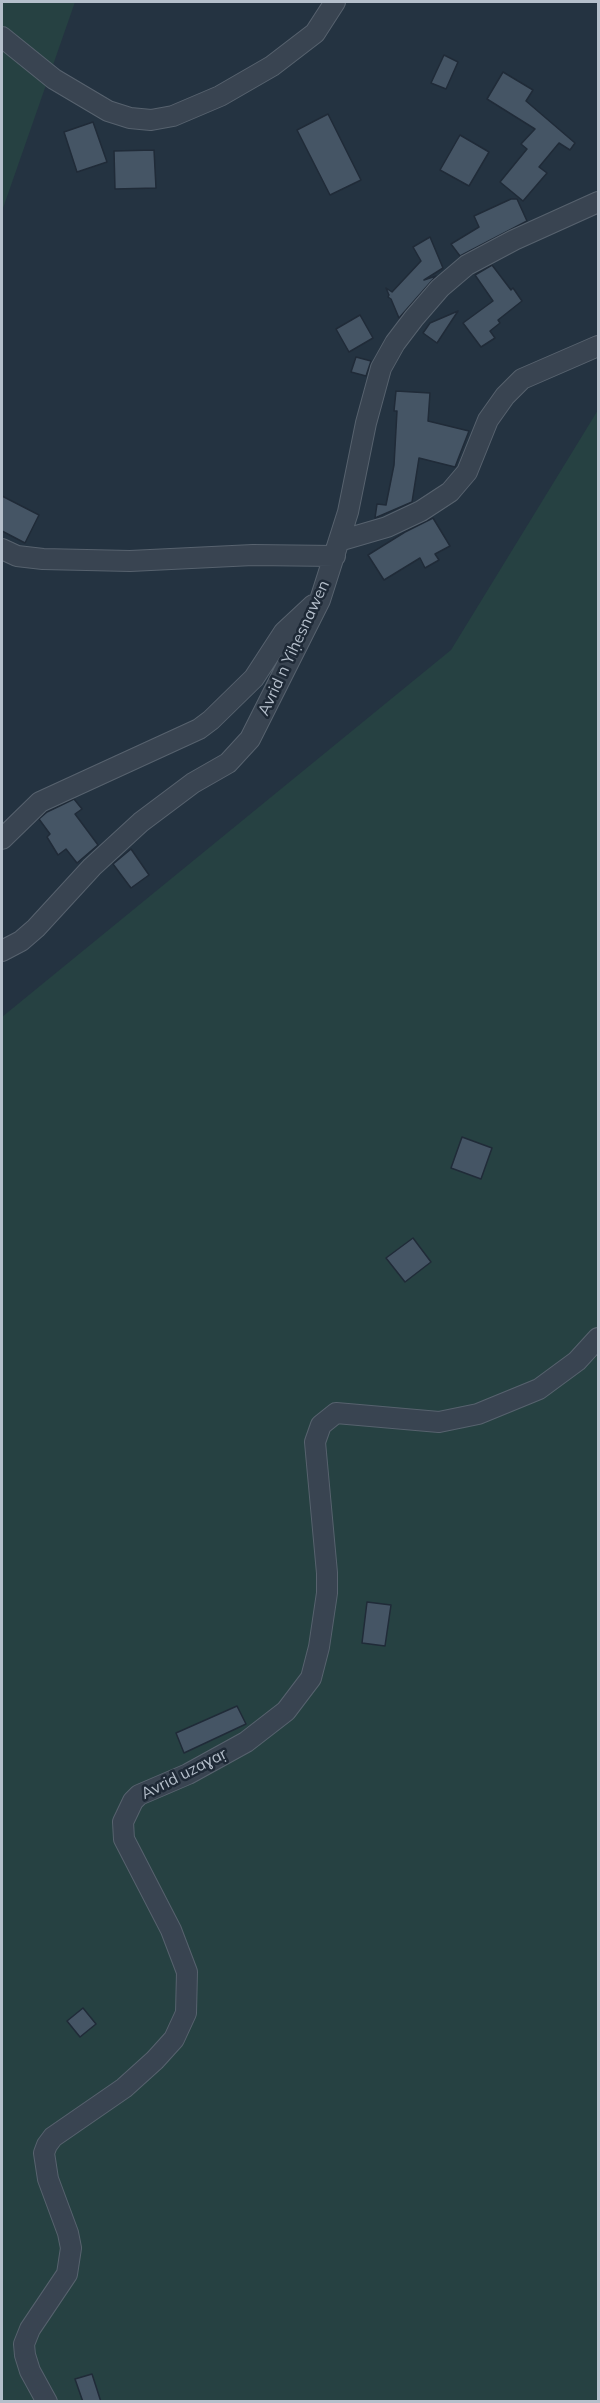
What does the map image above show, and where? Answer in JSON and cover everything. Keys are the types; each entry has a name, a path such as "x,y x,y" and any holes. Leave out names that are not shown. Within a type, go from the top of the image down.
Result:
{"street":[{"path":"2,37 54,79 108,111 129,118 151,120 173,116 220,96 272,66 315,33 334,2"},
{"name":"Avrid n Yiḥesnawen","path":"2,951 21,941 36,928 92,867 141,822 193,783 228,763 250,739 320,600 348,512 366,423 381,368 401,335 440,288 467,265 514,240 598,202"},
{"path":"2,549 17,556 43,559 130,561 337,549 421,511 450,492 467,472 488,420 505,396 522,379 598,346"},
{"path":"2,839 40,802 199,729 211,720 254,678 284,632 301,614 320,600"},
{"name":"Avrid uzaɣaṛ","path":"47,2402 30,2371 24,2344 30,2329 67,2274 71,2248 68,2233 48,2179 44,2153 52,2138 124,2088 155,2060 174,2039 186,2013 187,1972 171,1930 124,1839 123,1821 133,1801 139,1796 188,1774 254,1736 286,1711 311,1678 319,1647 327,1593 315,1442 321,1425 336,1413 439,1422 478,1414 539,1389 578,1361 598,1338"}],"green space":[{"path":"2,2 75,2 2,211"},
{"path":"598,410 598,2401 2,2402 2,1017 451,650"}],"building":[{"path":"444,55 458,62 446,89 431,83"},
{"path":"503,72 533,90 526,101 575,143 570,150 559,143 539,167 547,173 523,201 500,182 527,149 521,144 535,129 487,99"},
{"path":"328,114 361,180 330,195 297,130"},
{"path":"93,122 107,162 77,172 64,132"},
{"path":"460,135 489,152 469,186 440,170"},
{"path":"154,150 156,188 115,189 114,151"},
{"path":"511,199 517,199 527,221 460,256 451,244 479,227 474,216"},
{"path":"430,237 443,268 424,280 436,276 399,318 386,288 392,292 421,261 413,247"},
{"path":"492,265 522,301 498,320 500,323 490,331 495,338 481,347 463,323 493,301 475,275"},
{"path":"458,311 437,343 423,333 430,323"},
{"path":"360,315 373,338 349,352 336,329"},
{"path":"356,357 371,361 366,376 351,372"},
{"path":"396,391 430,393 428,421 469,431 455,467 419,458 412,502 375,518 377,504 386,505 394,465"},
{"path":"2,496 39,515 25,543 2,531"},
{"path":"433,518 450,546 435,554 439,560 425,568 420,558 384,580 368,555"},
{"path":"74,799 82,809 75,814 98,845 77,863 66,849 58,855 47,837 50,834 39,819 47,812"},
{"path":"131,849 149,875 131,888 113,864"},
{"path":"462,1137 492,1148 481,1179 451,1168"},
{"path":"413,1238 431,1262 405,1282 386,1258"},
{"path":"367,1602 391,1605 385,1646 362,1643"},
{"path":"237,1706 246,1724 184,1753 176,1733"},
{"path":"83,2008 96,2024 80,2037 67,2021"},
{"path":"92,2374 101,2402 83,2402 75,2379"}]}
